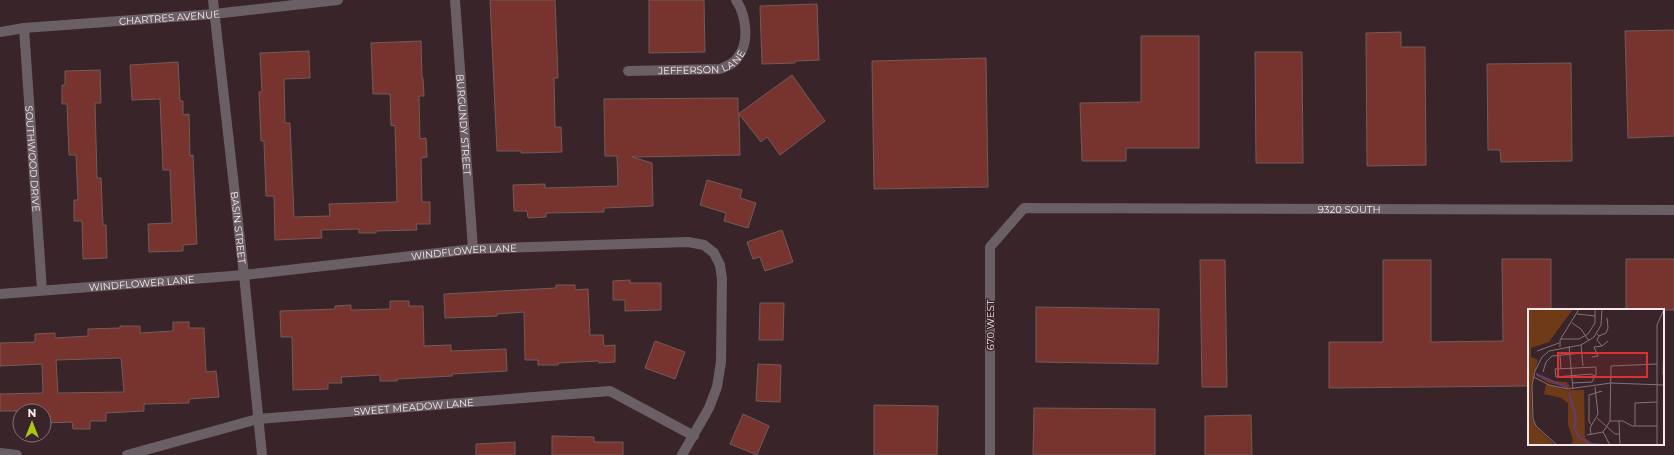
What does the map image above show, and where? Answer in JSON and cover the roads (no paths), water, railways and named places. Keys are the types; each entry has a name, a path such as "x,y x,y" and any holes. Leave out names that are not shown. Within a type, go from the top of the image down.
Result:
{"street":[{"name":"BASIN STREET","path":"213,0 244,275 262,455"},
{"name":"CHARTRES AVENUE","path":"0,32 24,28 214,14 338,0"},
{"name":"BURGUNDY STREET","path":"455,0 473,249"},
{"name":"JEFFERSON LANE","path":"628,71 720,70 730,65 739,57 745,41 745,21 742,9 736,0"},
{"name":"SOUTHWOOD DRIVE","path":"24,28 42,290"},
{"name":"9320 SOUTH","path":"1024,208 1674,210"},
{"name":"670 WEST","path":"990,455 990,247 1024,208"},
{"name":"WINDFLOWER LANE","path":"0,294 244,275 473,249 688,242 704,245 714,253 720,265 722,279 721,362 717,386 709,408 682,455"},
{"name":"SWEET MEADOW LANE","path":"127,455 258,419 610,391 694,436"},
{"path":"0,453 16,455"}]}
